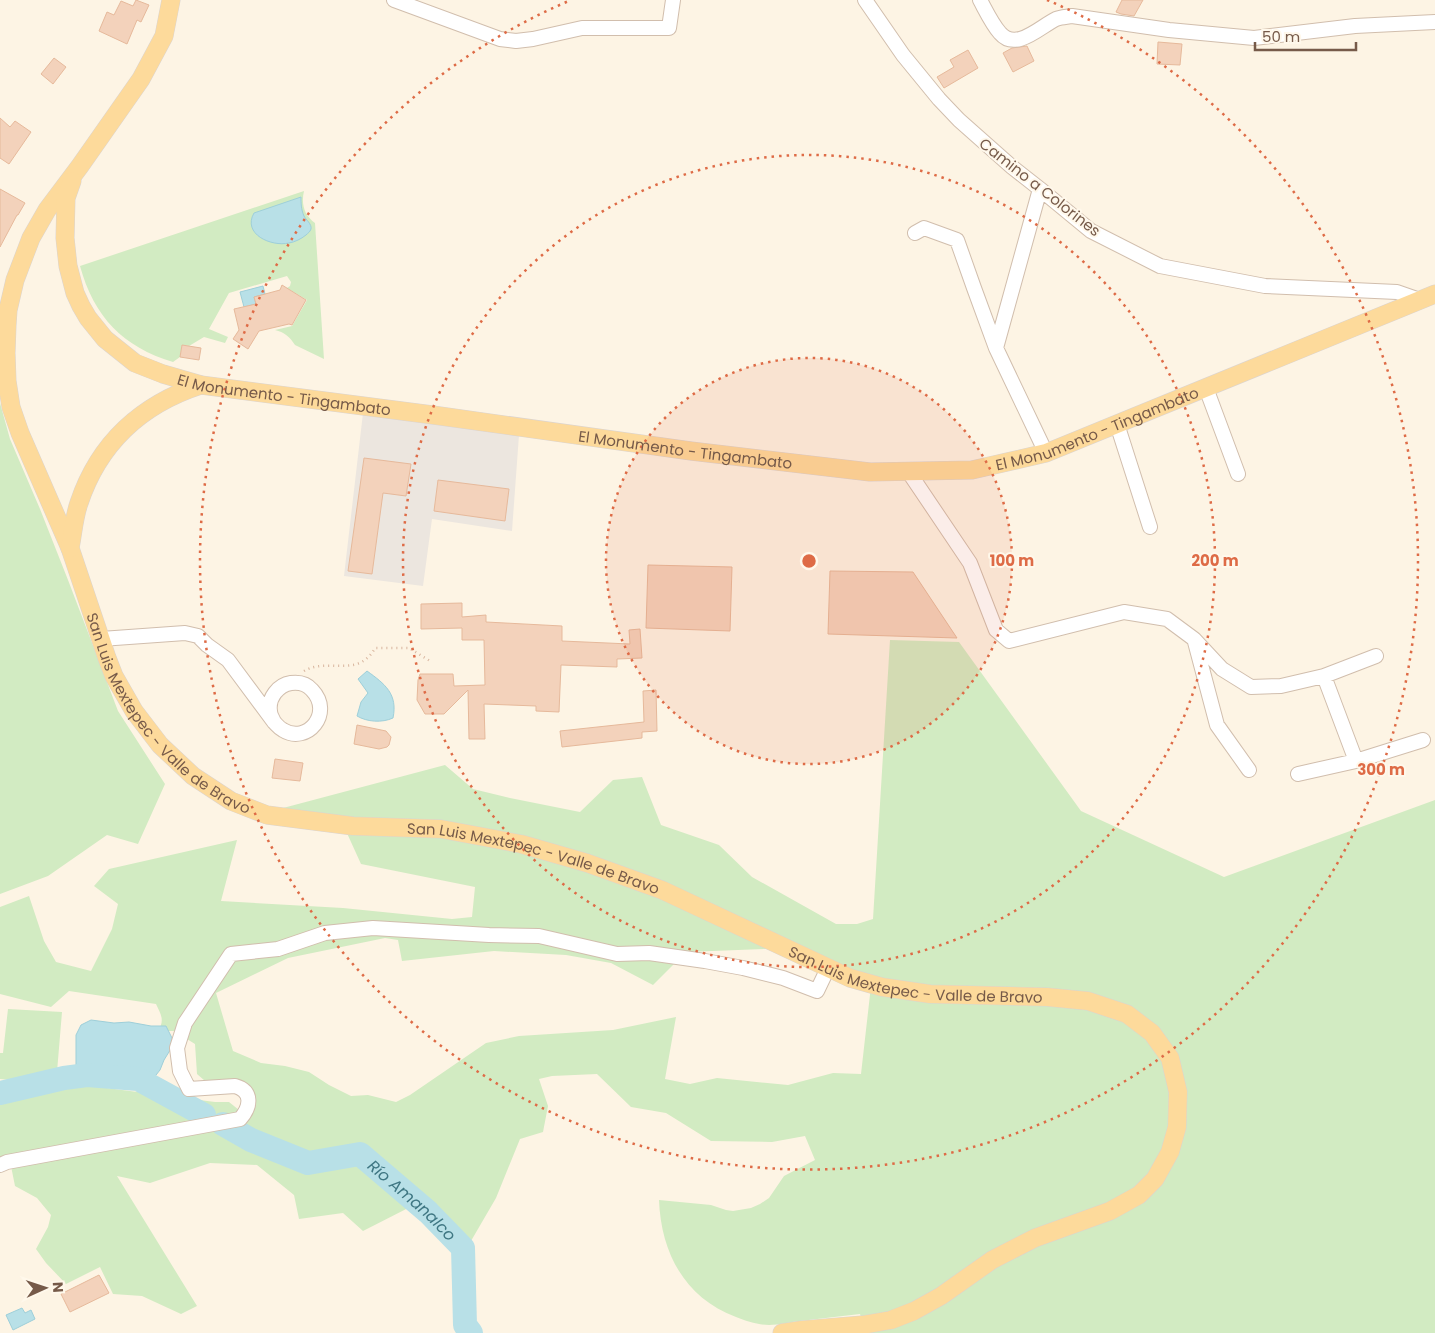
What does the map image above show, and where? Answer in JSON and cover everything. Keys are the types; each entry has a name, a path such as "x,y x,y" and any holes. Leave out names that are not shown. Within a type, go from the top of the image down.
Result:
{"main road":[{"name":"San Luis Mextepec - Valle de Bravo","path":"171,0 164,36 141,79 47,210 22,259 8,310 6,353 6,381 11,407 20,433 70,548 114,676 145,727 170,756 193,776 231,801 267,816 353,826 441,829 521,844 586,863 662,890 850,978 882,987 930,994 1047,997 1088,1001 1127,1014 1152,1033 1170,1058 1178,1092 1177,1127 1170,1152 1155,1179 1139,1195 1110,1211 1036,1238 992,1260 941,1296 914,1311 892,1320 782,1333"},
{"name":"El Monumento - Tingambato","path":"80,166 66,198 65,238 68,266 81,306 105,339 135,363 162,374 201,385 690,451 870,472 972,470 1046,453 1428,297"},
{"path":"70,548 74,520 84,488 110,445 150,408 183,391 201,385"}],"street":[{"path":"394,0 500,39 516,41 582,28 670,28 673,0"},
{"name":"Camino a Colorines","path":"865,0 903,55 939,99 985,144 1091,231 1160,266 1265,286 1397,292 1428,297"},
{"path":"980,0 1000,33 1014,40 1024,38 1056,19 1072,16 1169,30 1254,38 1355,26 1435,22"},
{"path":"996,348 1040,189"},
{"path":"915,233 924,228 958,240 996,348 1046,453"},
{"path":"1206,388 1238,474"},
{"path":"1117,424 1150,527"},
{"path":"908,471 970,564 996,630 1009,641 1124,612 1167,619 1194,639 1222,669 1251,687 1281,686 1324,676 1376,656"},
{"path":"101,639 185,633 198,636 228,660 274,722 283,731 296,734 308,730 318,721 321,709 318,696 309,686 297,682 286,684 276,691 271,700 270,712 274,722"},
{"path":"1194,639 1217,725 1249,770"},
{"path":"1324,676 1356,761"},
{"path":"1298,774 1356,761 1424,740"},
{"path":"0,1165 6,1162 240,1119 246,1113 248,1106 248,1097 243,1089 235,1086 189,1089 180,1071 177,1048 185,1023 230,954 278,949 325,932 373,928 489,936 539,936 617,954 649,953 743,968 783,978 817,991 828,968"}],"path":[{"path":"297,682 301,674 309,668 350,666 362,663 372,654 375,648 409,648 430,661"}],"shaded area":[{"path":"363,413 519,435 512,531 432,519 423,586 344,576"}],"green space":[{"path":"304,191 304,209 315,223 324,359 295,345 286,335 275,330 292,326 307,300 287,288 291,282 287,276 229,293 209,329 228,337 225,343 204,337 189,346 182,345 180,357 173,362 139,348 125,338 102,315 93,300 80,266"},
{"path":"0,403 10,439 40,509 118,711 165,784 138,844 107,835 48,876 0,894"},
{"path":"890,640 959,642 1081,811 1224,877 1435,800 1435,1333 866,1333 860,1314 773,1325 748,1321 718,1309 690,1286 679,1271 671,1255 665,1238 659,1200 711,1205 733,1211 751,1208 769,1198 784,1176 815,1160 805,1136 772,1142 711,1141 666,1113 631,1107 597,1074 552,1076 539,1079 548,1106 543,1132 520,1139 496,1198 464,1253 416,1204 363,1231 343,1213 299,1219 294,1195 257,1165 210,1163 150,1183 117,1176 197,1306 181,1314 142,1296 113,1294 100,1267 66,1284 46,1263 36,1249 48,1227 51,1215 37,1198 15,1186 11,1166 0,1164 0,1086 91,1086 215,1102 229,1102 251,1116 256,1102 252,1090 241,1083 205,1081 197,1074 195,1044 174,1031 158,1031 162,1021 156,1004 69,991 51,1007 0,994 0,907 29,896 44,941 56,962 91,971 112,929 118,904 94,886 109,869 237,840 221,901 343,908 452,919 472,917 475,887 361,864 341,820 268,812 445,765 473,789 580,812 613,780 642,777 661,825 719,845 752,877 836,924 857,924 873,919","holes":["385,938 398,940 402,961 494,951 566,955 611,963 653,985 686,952 791,948 871,986 861,1074 833,1073 788,1085 717,1078 690,1084 665,1079 676,1017 613,1030 519,1036 486,1043 410,1095 396,1102 368,1095 351,1096 309,1072 261,1063 233,1051 216,993 288,958"]},
{"path":"8,1009 62,1012 56,1084 0,1079 0,1053 3,1053"}],"water":[{"path":"301,197 303,213 311,227 306,235 293,242 282,244 267,241 255,233 251,220 254,213"},
{"path":"263,286 265,294 254,297 256,304 244,307 240,292"},
{"path":"367,671 389,690 394,702 393,718 375,721 365,720 357,716 361,702 368,693 358,679"},
{"path":"91,1020 166,1026 172,1038 172,1047 160,1070 152,1080 133,1085 122,1080 104,1079 93,1081 80,1077 76,1066 76,1035 81,1025"},
{"path":"22,1308 25,1313 31,1310 35,1319 13,1330 6,1315"}],"building":[{"path":"136,0 149,5 141,22 137,20 127,44 99,31 107,12 114,15 121,1 133,6"},
{"path":"1122,0 1143,0 1134,16 1116,12"},
{"path":"1158,42 1182,44 1180,65 1157,64"},
{"path":"1027,46 1034,61 1013,72 1003,53 1012,48"},
{"path":"968,50 978,68 944,88 937,77 954,67 950,60"},
{"path":"54,58 66,67 53,84 41,74"},
{"path":"0,118 10,127 15,121 31,132 9,164 0,158"},
{"path":"0,189 25,203 0,247"},
{"path":"282,285 306,300 292,325 289,324 259,331 248,349 233,339 239,330 234,309 256,304 254,297 280,290"},
{"path":"182,345 201,348 199,360 180,357"},
{"path":"364,458 411,464 406,496 383,493 372,574 348,571"},
{"path":"438,480 509,489 505,521 434,511"},
{"path":"648,565 732,567 730,631 646,628"},
{"path":"830,571 913,572 957,638 828,634"},
{"path":"462,603 462,617 486,615 486,622 562,626 562,641 630,644 629,630 640,629 642,658 617,659 617,667 561,665 559,712 536,711 536,706 484,704 485,739 469,739 468,690 444,714 425,714 417,700 420,674 453,674 454,686 485,685 484,640 462,640 462,628 421,629 421,604"},
{"path":"656,690 657,731 642,732 642,738 562,747 560,731 644,722 643,691"},
{"path":"357,725 386,731 391,737 389,745 379,749 354,744"},
{"path":"275,759 303,763 300,781 272,778"},
{"path":"99,1275 109,1293 70,1312 61,1294"}],"waterway":[{"name":"Río Amanalco","path":"0,1093 64,1078 87,1075 138,1079 204,1115"},
{"name":"Río Amanalco","path":"223,1124 251,1140 308,1163 360,1154 428,1212 463,1248 465,1325 471,1333"}]}
